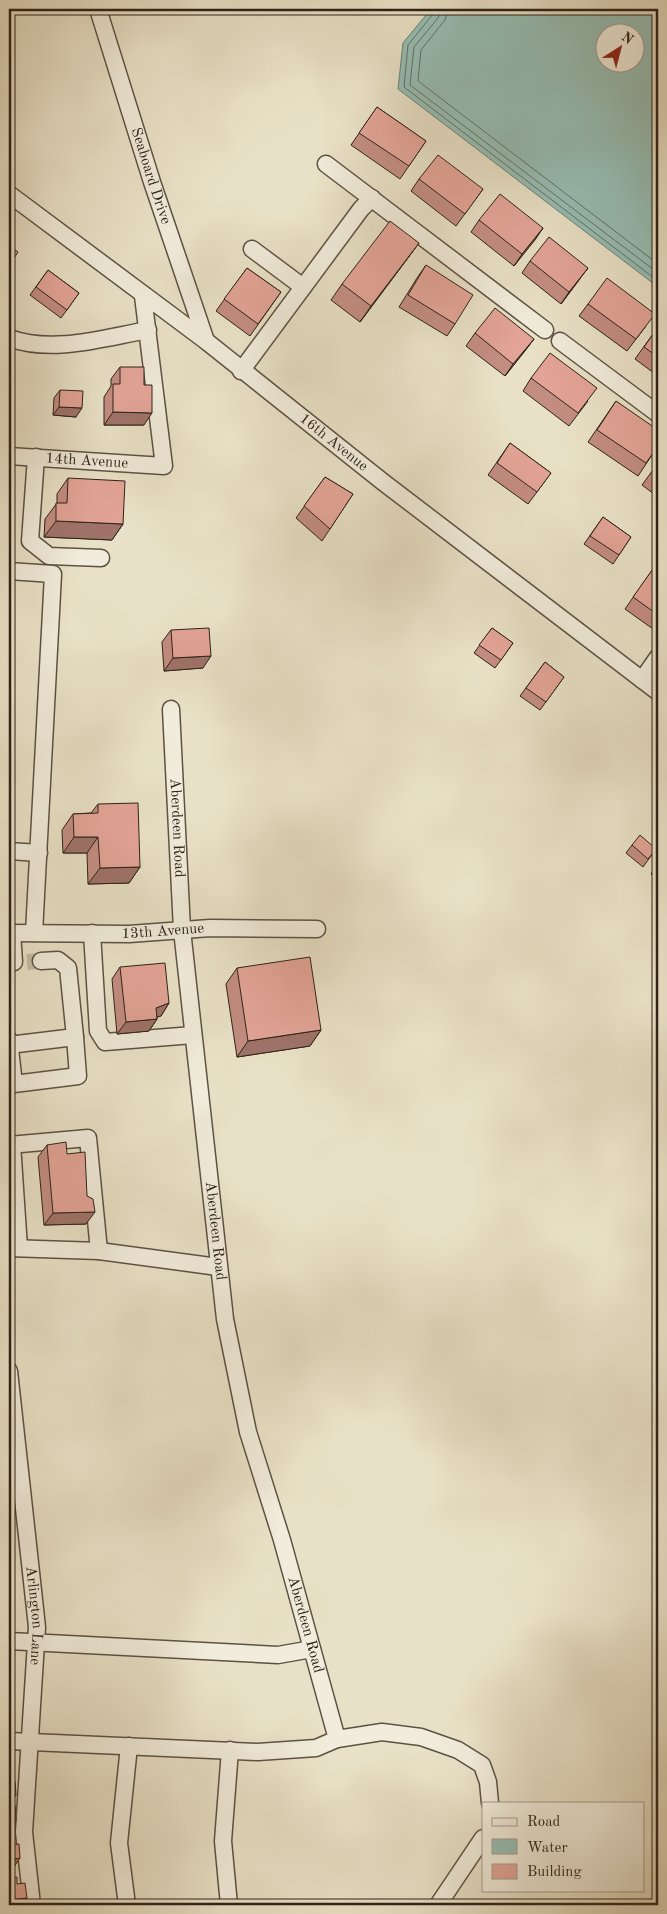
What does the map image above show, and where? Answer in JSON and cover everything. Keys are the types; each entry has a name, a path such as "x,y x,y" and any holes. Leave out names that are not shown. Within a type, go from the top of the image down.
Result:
{"street":[{"name":"Seaboard Drive","path":"98,9 152,182 206,341"},
{"path":"326,164 546,330"},
{"name":"16th Avenue","path":"9,194 143,296 206,341 241,372 658,692"},
{"path":"241,372 361,209 372,198"},
{"path":"252,249 303,287"},
{"path":"9,338 21,342 58,346 148,330 143,296"},
{"name":"14th Avenue","path":"9,456 164,466 148,330"},
{"path":"560,341 658,414"},
{"path":"36,457 30,541 49,556 101,558"},
{"path":"9,571 53,574 34,933"},
{"path":"642,680 658,657"},
{"name":"Aberdeen Road","path":"171,709 182,930 218,1267 232,1361 248,1432 282,1540 337,1739"},
{"path":"9,851 39,853"},
{"name":"13th Avenue","path":"10,933 129,934 210,928 317,929"},
{"path":"10,933 23,963 58,960 68,968 75,1037 78,1076 12,1084 9,1042 75,1037"},
{"path":"92,933 98,1031 104,1042 193,1035"},
{"path":"100,1251 88,1138 10,1145 14,1248 100,1251 218,1267"},
{"name":"Arlington Lane","path":"9,1371 37,1627 28,1741 24,1832 32,1905"},
{"path":"9,1641 278,1654 312,1649"},
{"path":"9,1741 258,1752 316,1748 337,1739 382,1732 421,1737 458,1750 482,1764 488,1782 490,1802"},
{"path":"127,1905 119,1843 129,1746"},
{"path":"229,1905 223,1842 230,1750"},
{"path":"438,1905 482,1839"}],"water":[{"path":"431,9 658,9 658,287 398,89 403,43"}],"building":[{"path":"377,107 426,141 409,166 359,133"},
{"path":"438,155 483,189 465,214 419,179"},
{"path":"500,194 543,228 522,254 479,220"},
{"path":"390,221 419,243 371,306 342,284"},
{"path":"549,237 588,268 569,292 530,261"},
{"path":"9,245 18,252 9,266"},
{"path":"426,265 473,295 455,324 408,295"},
{"path":"247,268 281,292 258,324 224,299"},
{"path":"48,270 79,293 67,310 36,287"},
{"path":"607,278 655,314 636,339 588,304"},
{"path":"495,308 534,339 513,364 475,333"},
{"path":"658,327 658,357 644,347"},
{"path":"550,353 597,388 578,413 531,378"},
{"path":"120,367 144,367 144,385 152,385 152,413 113,412 113,384 120,384"},
{"path":"60,390 83,391 82,408 59,407"},
{"path":"616,401 658,430 658,446 646,463 597,430"},
{"path":"510,443 551,473 537,492 497,463"},
{"path":"658,463 658,473 653,469"},
{"path":"325,477 353,494 330,529 304,506"},
{"path":"68,478 125,481 123,524 56,521 56,503 67,503"},
{"path":"603,517 631,537 619,555 590,536"},
{"path":"655,566 658,568 658,615 633,597"},
{"path":"209,628 211,656 173,658 171,630"},
{"path":"492,628 513,643 501,660 479,645"},
{"path":"545,662 564,677 546,702 526,688"},
{"path":"138,803 140,867 100,868 98,837 74,837 73,814 98,813 98,804"},
{"path":"640,835 656,849 648,859 632,845"},
{"path":"310,957 321,1030 248,1041 237,968"},
{"path":"165,963 169,1003 156,1008 157,1019 126,1022 120,967"},
{"path":"66,1142 67,1154 85,1152 87,1196 93,1199 95,1212 53,1213 47,1145"},
{"path":"9,1781 15,1781 16,1795 9,1796"},
{"path":"15,1805 16,1821 9,1821 9,1806"},
{"path":"19,1844 20,1858 14,1859 14,1864 9,1864 9,1845"},
{"path":"9,1877 17,1877 17,1884 25,1883 27,1898 9,1900"}],"tunnel":[{"path":"27,962 41,961"}]}
